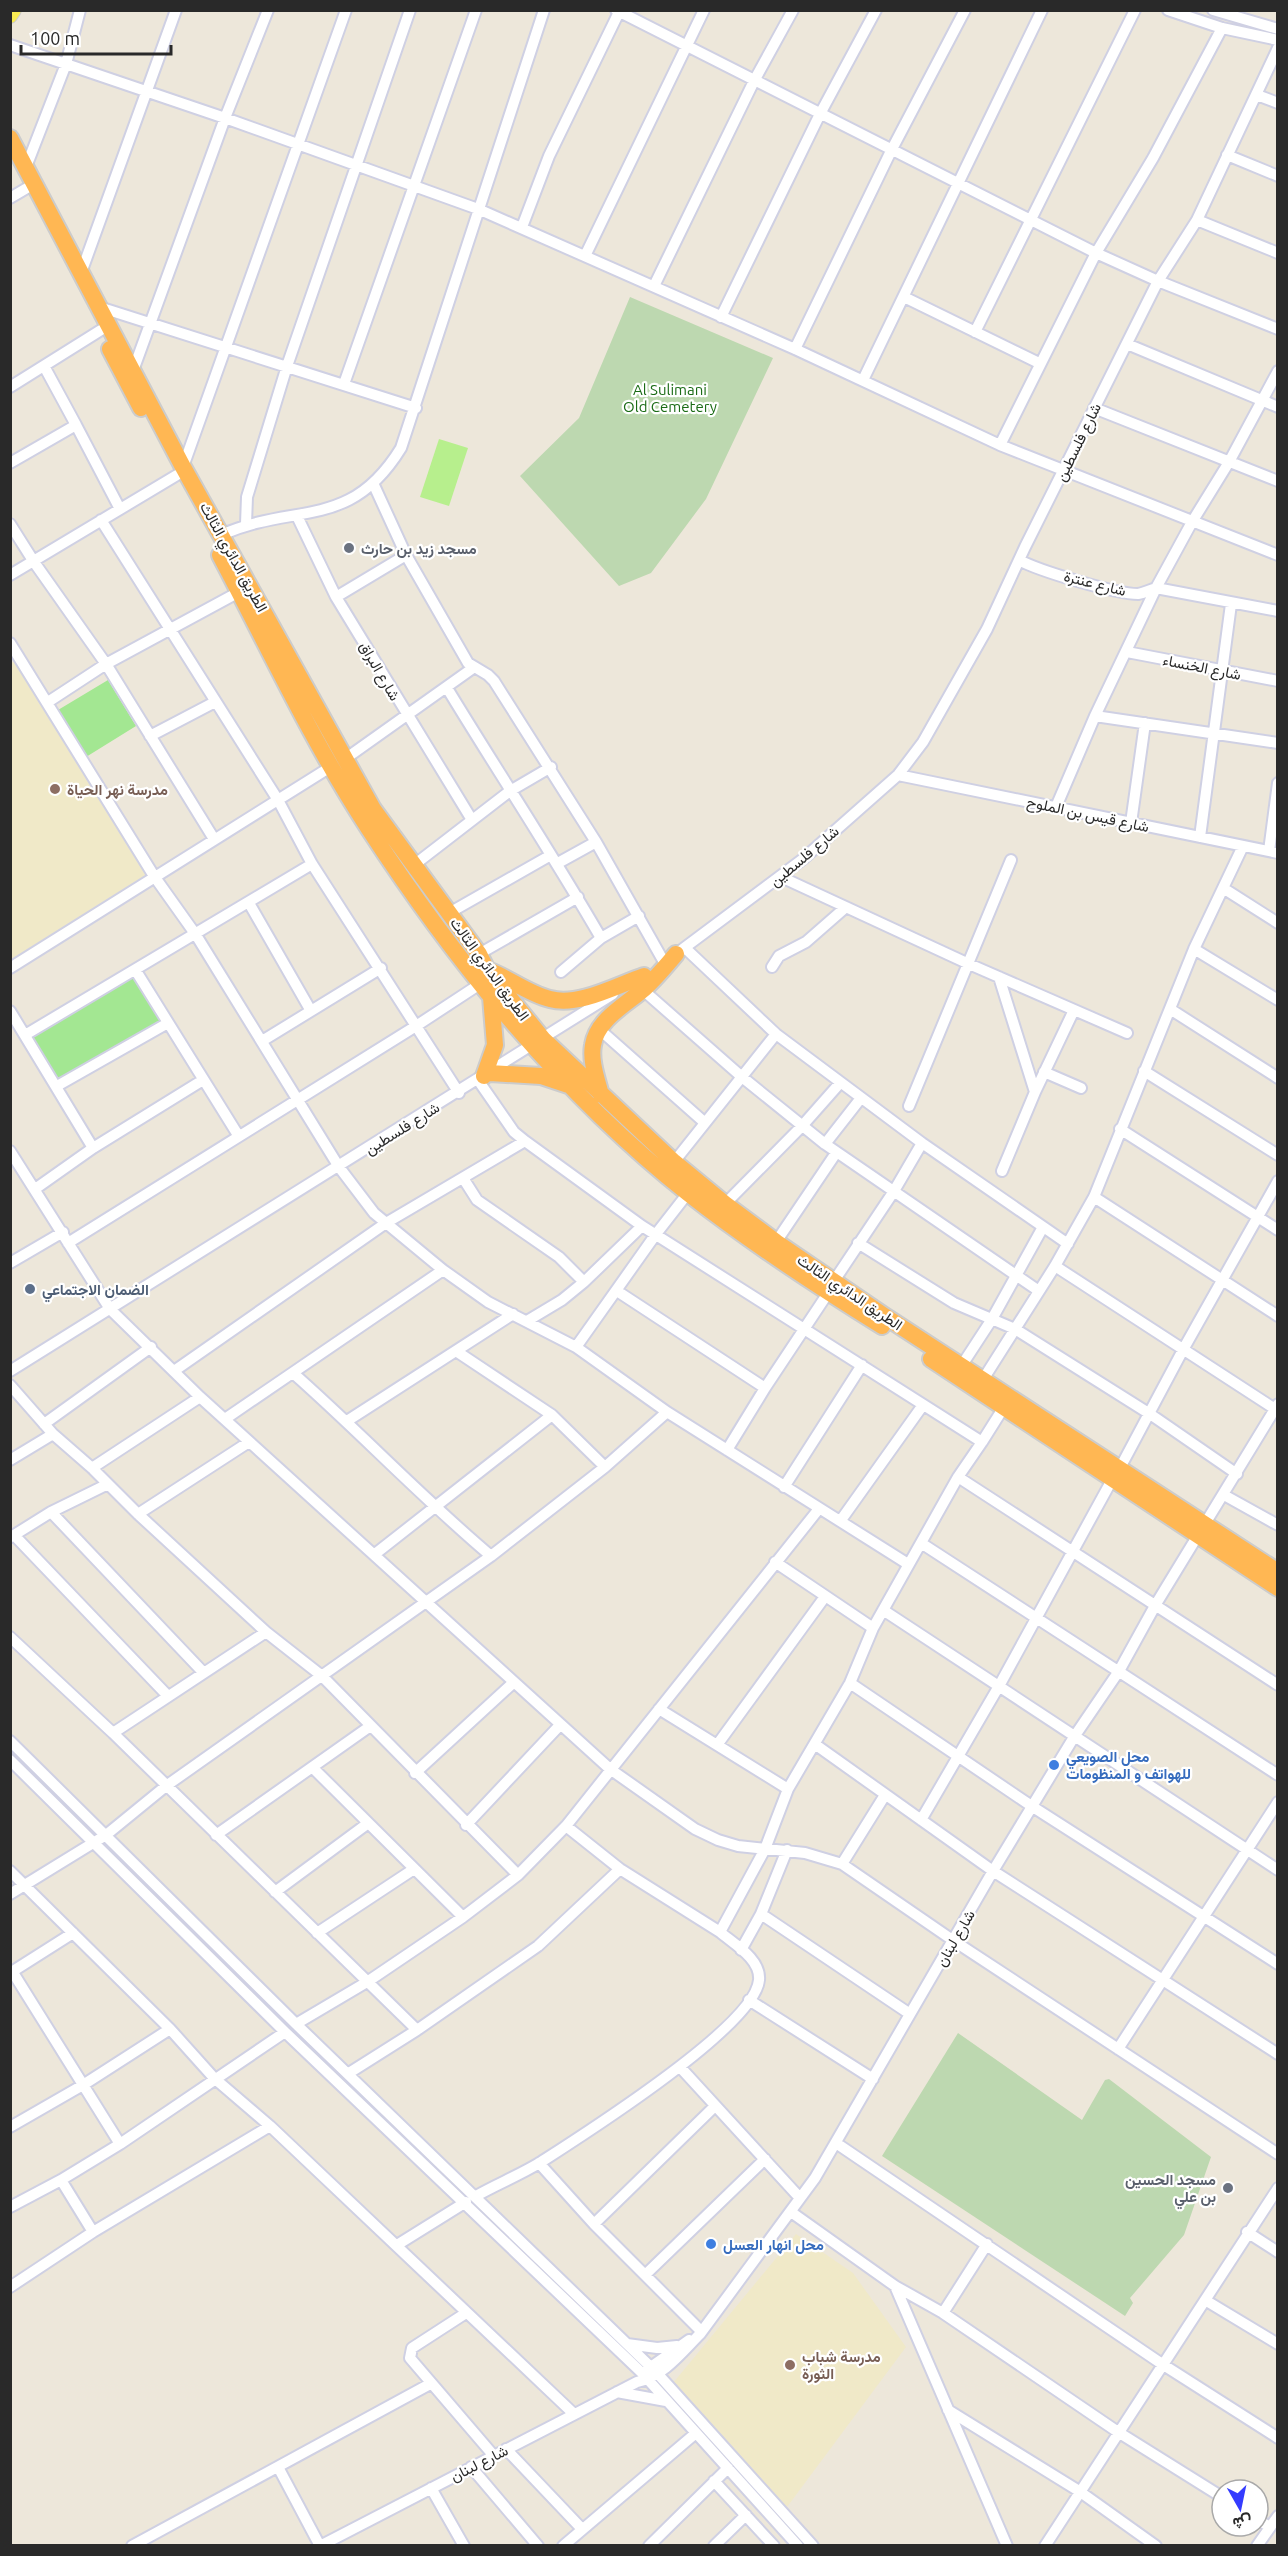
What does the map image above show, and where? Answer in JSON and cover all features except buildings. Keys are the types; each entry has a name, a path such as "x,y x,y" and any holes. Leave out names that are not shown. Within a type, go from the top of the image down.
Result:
{"highway":[{"name":"الطريق الدائري الثالث","path":"10,138 99,307 134,368 180,471 239,591 338,763 479,954 483,977 491,997 538,1043 601,1095 674,1162 831,1287 984,1378 1117,1473 1202,1529 1278,1572"},
{"name":"الطريق الدائري الثالث","path":"10,156 101,330 180,471 222,535 369,829 483,977 571,1086 688,1193 831,1287 1004,1407 1117,1473"},
{"path":"601,1095 592,1045 599,1029 675,954"},
{"path":"483,977 549,999 568,1000 644,983"},
{"path":"491,997 495,1045 484,1076 541,1076 571,1086"},
{"name":"الطريق الدائري الثالث","path":"1202,1529 1278,1588"}],"main road":[{"path":"10,16 14,10"}],"street":[{"path":"26,167 66,64 80,10"},
{"path":"81,273 176,10"},
{"path":"134,368 225,118 268,10"},
{"path":"10,575 180,471 346,10"},
{"path":"246,524 247,497 287,366 410,10"},
{"path":"344,384 476,10"},
{"path":"585,256 704,10"},
{"path":"654,286 754,81 793,10"},
{"path":"721,317 820,114 876,10"},
{"path":"795,349 891,151 965,10"},
{"path":"863,380 960,184 1042,10"},
{"path":"975,332 1135,10"},
{"path":"1168,10 1222,28 1278,40"},
{"path":"1213,10 1278,29"},
{"path":"222,535 246,524 297,516 339,506 373,483 389,467 401,448 416,408 541,11"},
{"path":"522,227 549,156 618,11 1096,253 1158,281 1278,329"},
{"path":"1000,445 1096,253 1153,158 1222,28"},
{"path":"10,45 357,164 478,209 795,349 1000,445 1278,555"},
{"name":"شارع فلسطين","path":"675,954 782,877 898,775 923,742 987,629 1158,281 1197,220 1278,48"},
{"path":"1257,95 1278,104"},
{"path":"1227,155 1278,176"},
{"path":"10,198 27,188"},
{"path":"1197,220 1278,253"},
{"path":"904,297 1039,363"},
{"path":"99,307 416,408"},
{"path":"10,387 101,330"},
{"path":"1127,344 1278,406"},
{"path":"44,366 120,509"},
{"path":"1056,807 1095,716 1156,588 1191,522 1229,462 1278,371"},
{"path":"1094,408 1278,481"},
{"path":"10,463 76,425"},
{"path":"373,483 406,555 473,668 482,670 494,681 550,767 639,916 675,954 840,1083 1068,1244"},
{"name":"شارع البراق","path":"297,516 336,597 405,715 472,820"},
{"path":"101,520 278,800 312,864 381,968 459,1093"},
{"path":"10,524 106,664 214,839"},
{"path":"336,597 406,555"},
{"name":"شارع عنترة","path":"1019,560 1031,566 1137,594 1156,588 1231,604 1278,611"},
{"path":"48,702 106,664 239,591"},
{"path":"1200,837 1231,604"},
{"path":"10,643 15,659 48,702 154,876 196,935 339,1167 374,1213 443,1270 488,1302 576,1347 667,1412 818,1510 841,1520 908,1564"},
{"name":"شارع الخنساء","path":"1127,652 1278,681"},
{"path":"10,968 338,763 473,668"},
{"path":"447,688 602,938"},
{"path":"150,736 215,702"},
{"path":"1095,716 1278,743"},
{"path":"1131,823 1144,723"},
{"path":"414,865 510,791 550,767"},
{"name":"شارع قيس بن الملوح","path":"898,775 1273,852"},
{"path":"1273,852 1278,783"},
{"path":"449,913 555,859 596,842"},
{"path":"984,1378 1055,1266 1094,1197 1194,948 1243,846"},
{"path":"909,1106 1011,860"},
{"path":"25,1035 136,971 312,864"},
{"path":"782,877 969,964 1127,1033"},
{"path":"1223,888 1278,923"},
{"path":"479,954 578,897"},
{"path":"249,903 310,1011"},
{"path":"772,967 779,956 806,942 846,907"},
{"path":"561,972 602,938 639,916"},
{"path":"1194,948 1278,1000"},
{"path":"262,1041 381,968"},
{"path":"136,971 238,1135"},
{"path":"68,1243 416,1026 483,977"},
{"path":"999,977 1035,1092"},
{"path":"644,983 742,1077 836,1153 1039,1291"},
{"name":"شارع فلسطين","path":"10,1371 484,1076 644,983"},
{"path":"1170,1009 1278,1078"},
{"path":"1002,1171 1035,1092 1074,1010"},
{"path":"10,1011 93,1148"},
{"path":"57,1086 168,1023"},
{"path":"599,1029 705,1122"},
{"path":"674,1162 776,1034"},
{"path":"1144,1071 1278,1155"},
{"path":"1044,1072 1081,1088"},
{"path":"484,1076 514,1132 525,1141 642,1226 802,1330 862,1365 982,1442"},
{"path":"35,1189 93,1148 203,1080"},
{"path":"725,1204 802,1126 840,1083"},
{"path":"825,1144 861,1098"},
{"path":"1120,1129 1278,1230"},
{"path":"174,1371 386,1223 525,1141"},
{"path":"727,1450 802,1330 894,1191 922,1143"},
{"path":"10,1151 110,1309 200,1397 610,1769 695,1829 738,1846 787,1850 842,1864 954,1941 1278,2154"},
{"path":"776,1242 836,1153"},
{"path":"463,1178 477,1200 559,1257 584,1282"},
{"path":"921,1820 999,1686 1278,1181"},
{"path":"576,1347 688,1193"},
{"path":"1094,1197 1278,1316"},
{"path":"527,1321 562,1300 584,1282 642,1226"},
{"path":"963,1365 993,1319 1043,1227"},
{"path":"10,1263 63,1232"},
{"path":"858,1244 954,1303 1015,1329 1150,1414 1238,1474"},
{"path":"1055,1266 1276,1407"},
{"path":"225,1419 443,1270"},
{"path":"617,1291 765,1388"},
{"path":"347,1421 513,1314"},
{"path":"44,1424 151,1347"},
{"path":"456,1351 552,1415 604,1467"},
{"path":"784,1487 862,1365"},
{"path":"293,1373 347,1421 434,1508 491,1556"},
{"path":"10,1385 53,1434 92,1468 138,1514 266,1632 322,1676 369,1727 518,1875"},
{"path":"92,1468 200,1397"},
{"path":"841,1520 923,1405"},
{"path":"720,1932 765,1849 788,1789 850,1683 873,1628 958,1477 1004,1407"},
{"name":"شارع لبنان","path":"320,2546 339,2541 431,2488 647,2375 700,2332 791,2212 836,2143 993,1871 1074,1737 1119,1671 1156,1604 1238,1474 1276,1407"},
{"path":"10,1894 106,1835 166,1786 491,1556 604,1467 667,1412"},
{"path":"375,1554 552,1415"},
{"path":"10,1460 53,1434"},
{"path":"138,1514 249,1442"},
{"path":"958,1477 1156,1604 1278,1686"},
{"path":"108,1484 51,1512 12,1536 166,1695"},
{"path":"1224,1495 1278,1525"},
{"path":"296,2024 367,1982 463,1917 518,1875 566,1826 818,1510"},
{"path":"51,1512 202,1671"},
{"path":"921,1544 1278,1775"},
{"path":"775,1562 824,1598 873,1628"},
{"path":"717,1745 824,1598"},
{"path":"883,1610 1277,1869"},
{"path":"113,1733 202,1671 266,1632"},
{"path":"10,1637 113,1733 417,2030"},
{"path":"415,1773 513,1683"},
{"path":"850,1683 1033,1807 1278,1964"},
{"path":"659,1709 788,1789"},
{"path":"466,1825 560,1725"},
{"path":"216,1835 369,1727"},
{"path":"10,1741 296,2024 627,2344 668,2402 798,2546"},
{"path":"816,1744 993,1871 1278,2054"},
{"path":"10,1760 285,2032 647,2375 813,2546"},
{"path":"313,1768 463,1917"},
{"path":"842,1864 885,1795"},
{"path":"1118,2049 1161,1979 1278,1802"},
{"path":"275,1892 367,1824"},
{"path":"476,2196 539,2163 680,2067 718,2035 749,2000 759,1982 759,1971 753,1961 720,1932 620,1869 566,1826"},
{"path":"741,1950 761,1914 787,1850"},
{"path":"317,1933 414,1869"},
{"path":"349,2073 417,2030 538,1946 620,1869"},
{"path":"10,1871 170,2029 214,2078 270,2126 574,2414"},
{"path":"761,1914 910,2014"},
{"path":"73,1933 11,1972 120,2144"},
{"path":"749,2000 873,2079"},
{"path":"10,2127 83,2085 170,2029"},
{"path":"11,2205 61,2180 120,2144 214,2078 285,2032"},
{"path":"680,2067 714,2107 800,2198"},
{"path":"594,2224 714,2107"},
{"path":"10,2287 93,2232 270,2126"},
{"path":"836,2143 1162,2364 1278,2438"},
{"path":"645,2275 765,2159"},
{"path":"539,2163 594,2224 700,2332"},
{"path":"61,2180 93,2232"},
{"path":"1046,2546 1079,2491 1278,2187"},
{"path":"396,2245 466,2202"},
{"path":"791,2212 895,2286 943,2313 1118,2432 1210,2490"},
{"path":"1247,2232 1278,2252"},
{"path":"943,2313 987,2244"},
{"path":"895,2286 1007,2546"},
{"path":"1206,2300 1278,2344"},
{"path":"466,2313 412,2348 410,2358 494,2456"},
{"name":"شارع لبنان","path":"647,2375 677,2346 700,2332"},
{"path":"627,2344 657,2348 677,2346"},
{"path":"132,2546 430,2384"},
{"path":"616,2392 648,2396 668,2402"},
{"path":"947,2410 1079,2491 1156,2546"},
{"path":"563,2546 696,2433"},
{"path":"506,2449 582,2529"},
{"path":"278,2467 320,2546"},
{"path":"471,2467 533,2544"},
{"path":"649,2546 728,2468"},
{"path":"714,2481 774,2546"},
{"path":"431,2488 464,2546"},
{"path":"714,2546 746,2515"},
{"path":"1270,2527 1278,2516"}],"shaded area":[{"name":"مدرسة نهر الحياة","path":"19,659 151,876 10,966 10,664"},
{"name":"مدرسة شباب الثورة","path":"796,2234 853,2273 906,2347 787,2507 673,2383"}],"green space":[{"name":"Al Sulimani Old Cemetery","path":"630,297 773,358 706,499 651,573 619,586 520,476 579,418"},
{"path":"439,439 468,448 449,506 420,497"},
{"path":"108,680 136,726 86,757 58,710"},
{"path":"136,971 167,1023 57,1086 25,1035"},
{"path":"958,2033 1082,2120 1105,2080 1109,2079 1211,2157 1184,2235 1130,2298 1133,2303 1125,2316 882,2156"}],"place":[{"name":"مسجد زيد بن حارث","path":"349,548"},
{"name":"مدرسة نهر الحياة","path":"55,789"},
{"name":"الضمان الاجتماعي","path":"30,1289"},
{"name":"محل الصويعي للهواتف و المنظومات","path":"1054,1765"},
{"name":"مسجد الحسين بن علي","path":"1228,2188"},
{"name":"محل انهار العسل","path":"711,2244"},
{"name":"مدرسة شباب الثورة","path":"790,2365"}]}
